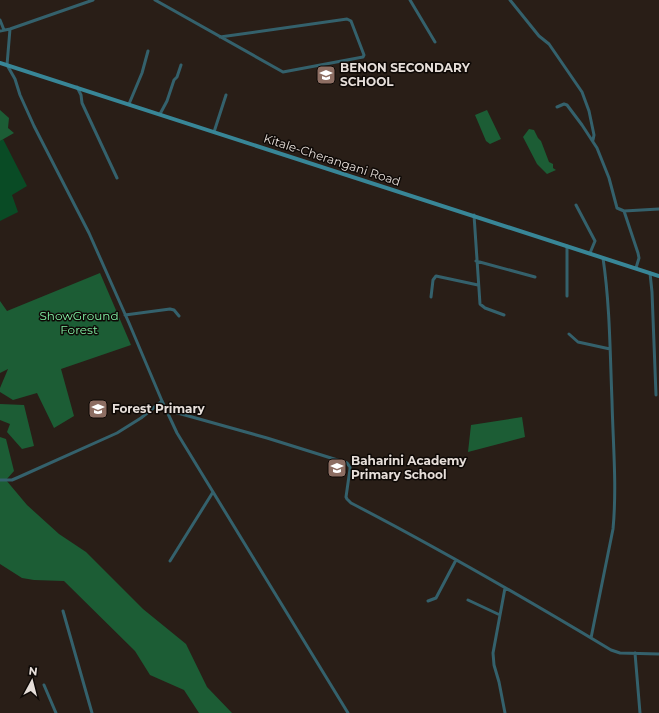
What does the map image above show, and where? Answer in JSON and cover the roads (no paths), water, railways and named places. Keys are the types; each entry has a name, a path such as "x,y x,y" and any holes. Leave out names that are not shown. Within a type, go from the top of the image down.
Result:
{"main road":[{"name":"Kitale-Cherangani Road","path":"0,62 659,276"}],"street":[{"path":"0,31 10,29 93,0"},
{"path":"155,0 220,37 283,72 363,57 364,54 351,21 347,18 220,37"},
{"path":"410,0 435,42"},
{"path":"510,0 539,36 549,44 582,92 594,135 593,140"},
{"path":"0,20 4,30"},
{"path":"10,29 7,65 15,79 20,95 34,126 85,227 162,401 184,446 348,713"},
{"path":"129,104 142,73 148,51"},
{"path":"160,114 167,101 181,65"},
{"path":"77,88 81,95 82,103 117,178"},
{"path":"214,132 226,95"},
{"path":"557,107 564,104 567,105 593,140 609,178 616,207 619,210 624,211 659,209"},
{"path":"576,206 595,241 590,253"},
{"path":"624,211 638,253 639,258 636,268"},
{"path":"474,216 476,261 481,305 504,315"},
{"path":"567,246 567,296"},
{"path":"591,638 613,529 614,512 615,473 608,290 603,258"},
{"path":"476,261 536,277"},
{"path":"650,273 656,395"},
{"path":"431,297 433,280 436,276 478,285"},
{"path":"125,315 170,309 174,310 179,316"},
{"path":"569,334 578,342 610,349"},
{"path":"0,480 12,480 117,433 141,418 162,401"},
{"path":"167,410 267,438 347,463 350,467 346,497 348,502 479,571 505,588 616,652 659,654"},
{"path":"170,560 213,492"},
{"path":"428,601 436,598 456,560"},
{"path":"505,588 493,652 494,665 505,713"},
{"path":"468,600 500,615"},
{"path":"63,611 92,713"},
{"path":"635,653 640,713"},
{"path":"44,685 56,713"}],"place":[{"name":"BENON SECONDARY SCHOOL","path":"326,75"},
{"name":"Forest Primary","path":"98,409"},
{"name":"Baharini Academy Primary School","path":"337,468"}],"park label":[{"name":"ShowGround Forest","path":"79,323"}]}
